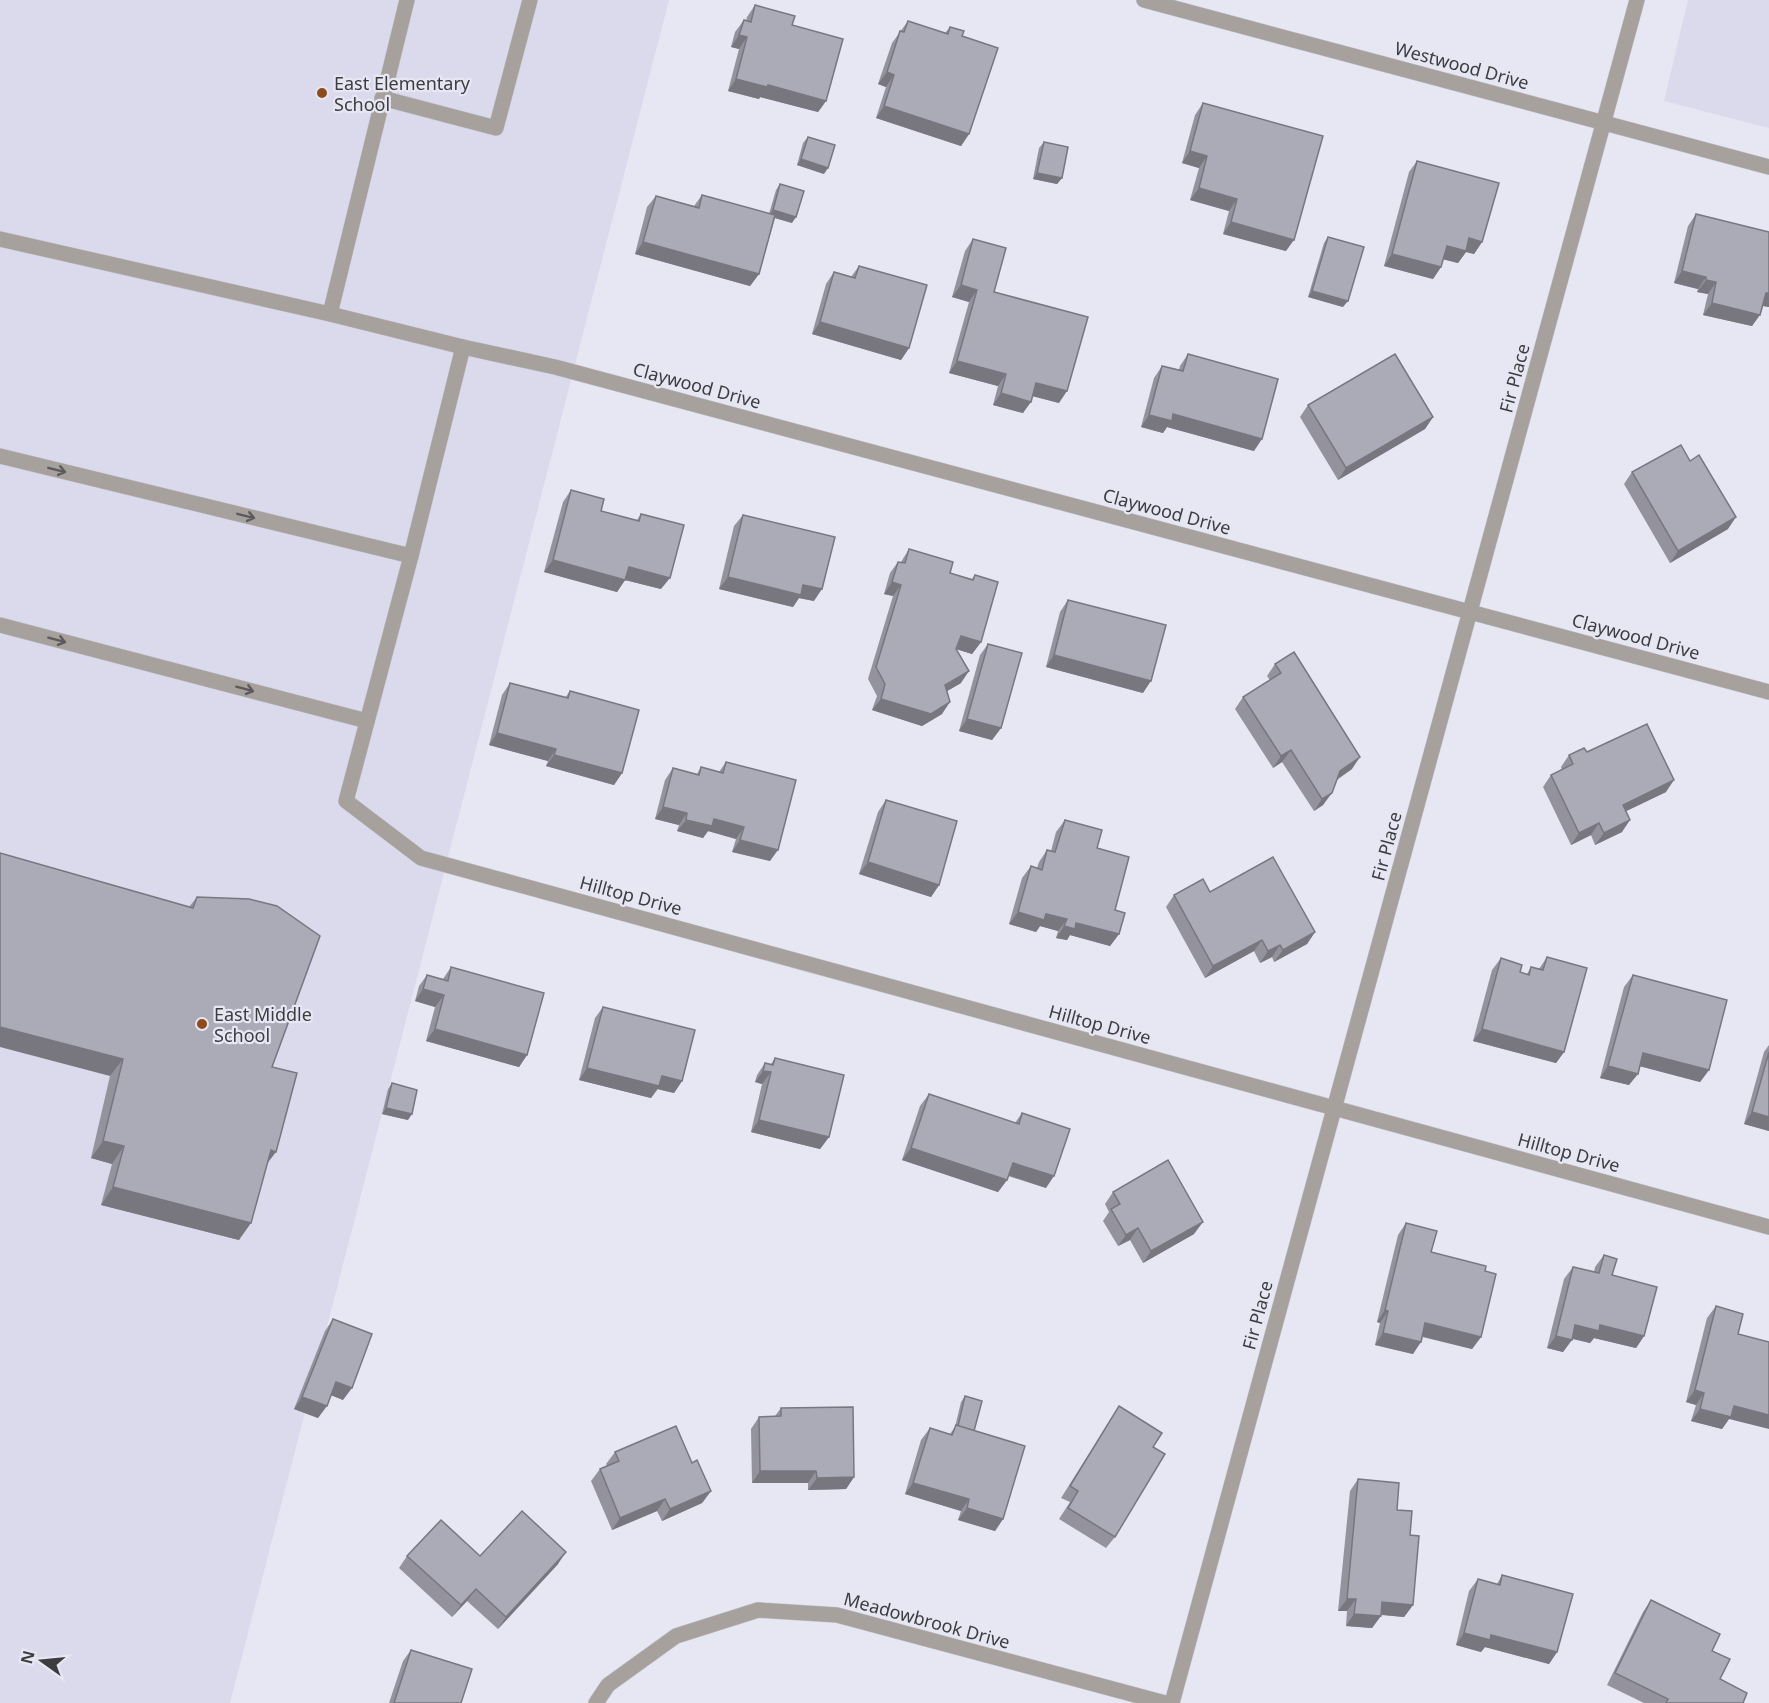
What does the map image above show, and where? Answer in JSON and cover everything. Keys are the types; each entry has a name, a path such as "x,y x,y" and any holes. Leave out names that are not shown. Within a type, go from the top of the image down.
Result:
{"street":[{"path":"330,314 407,0"},
{"path":"382,98 496,128 530,0"},
{"name":"Westwood Drive","path":"1144,0 1769,167"},
{"name":"Fir Place","path":"1172,1703 1637,0"},
{"name":"Claywood Drive","path":"0,238 555,367 1769,692"},
{"path":"0,625 367,721 463,346"},
{"path":"0,456 411,556"},
{"name":"Hilltop Drive","path":"367,721 346,801 421,858 1769,1227"},
{"name":"Meadowbrook Drive","path":"596,1703 608,1685 676,1636 758,1610 837,1615 1165,1703"}],"shaded area":[{"name":"East Middle School","path":"0,0 669,0 230,1703 0,1703"},
{"path":"1688,0 1769,0 1769,128 1664,101"}],"building":[{"path":"755,5 795,16 792,25 843,39 826,101 736,79 747,37 739,35 744,20 751,22"},
{"path":"908,21 948,34 950,27 964,31 962,36 998,48 969,134 884,106 894,75 887,72 900,31 904,32"},
{"path":"1203,103 1323,136 1294,240 1231,222 1237,199 1199,188 1207,156 1190,151"},
{"path":"808,137 835,145 828,168 801,159"},
{"path":"1044,142 1068,147 1062,178 1037,173"},
{"path":"1417,161 1499,183 1482,242 1469,238 1466,251 1447,246 1441,267 1392,254"},
{"path":"780,184 804,191 796,217 773,210"},
{"path":"702,195 775,215 759,274 643,242 656,196 699,208"},
{"path":"1696,214 1769,232 1769,293 1766,293 1760,315 1712,303 1716,282 1682,271"},
{"path":"1328,237 1364,247 1348,301 1312,291"},
{"path":"973,239 1006,248 994,292 1088,317 1067,391 1036,383 1031,402 1001,393 1006,374 957,361 977,290 961,285"},
{"path":"859,266 927,285 909,348 820,322 834,272 855,278"},
{"path":"1188,354 1278,379 1262,439 1173,414 1172,421 1149,415 1162,366 1183,371"},
{"path":"1395,354 1433,417 1346,468 1308,405"},
{"path":"1681,445 1690,461 1699,455 1736,517 1678,551 1632,472"},
{"path":"571,490 604,499 601,511 639,521 641,514 684,525 670,578 629,567 625,580 553,560"},
{"path":"743,515 835,537 822,589 803,585 801,595 728,577"},
{"path":"909,549 953,562 950,573 973,580 975,575 998,582 981,642 961,636 956,649 969,671 945,685 950,702 931,714 881,699 885,684 876,667 901,585 892,582 898,562 905,563"},
{"path":"1068,600 1166,625 1151,681 1054,655"},
{"path":"988,644 1022,653 1001,728 967,719"},
{"path":"1294,652 1360,757 1340,771 1332,793 1322,799 1291,750 1281,756 1243,697 1281,673 1275,664"},
{"path":"510,683 568,698 570,691 639,710 622,773 554,755 556,749 497,733"},
{"path":"1647,724 1674,780 1623,805 1630,820 1604,833 1599,823 1579,833 1551,775 1573,764 1569,755 1584,748 1587,752"},
{"path":"726,762 796,780 778,850 740,840 744,827 714,819 712,826 686,820 687,813 663,807 673,768 699,775 701,767 723,773"},
{"path":"886,800 957,821 939,885 868,862"},
{"path":"1065,820 1102,830 1097,848 1129,857 1115,910 1125,913 1119,934 1076,923 1075,929 1064,926 1067,919 1046,914 1044,920 1018,912 1031,866 1042,870 1047,850 1055,852"},
{"path":"0,853 193,908 197,897 249,899 277,906 320,936 272,1067 297,1073 276,1152 271,1150 251,1223 113,1187 124,1146 103,1141 123,1059 0,1027"},
{"path":"1273,857 1315,932 1283,950 1280,945 1268,951 1262,940 1213,966 1174,895 1203,879 1210,892"},
{"path":"1547,957 1587,968 1564,1052 1482,1029 1501,958 1522,965 1520,972 1529,975 1531,967 1543,970"},
{"path":"451,967 544,993 527,1055 435,1029 444,995 423,989 427,975 448,981"},
{"path":"1633,975 1727,1000 1709,1070 1643,1053 1638,1074 1608,1066"},
{"path":"603,1007 695,1030 682,1081 662,1076 659,1086 587,1068"},
{"path":"1769,1052 1769,1117 1752,1112"},
{"path":"775,1058 844,1075 829,1137 759,1120 771,1072 763,1071 765,1063 773,1065"},
{"path":"392,1083 417,1090 412,1114 386,1108"},
{"path":"929,1094 1019,1124 1022,1113 1070,1129 1054,1176 1013,1163 1007,1180 911,1148"},
{"path":"1168,1160 1203,1222 1151,1251 1138,1228 1126,1235 1111,1209 1120,1204 1113,1192"},
{"path":"1406,1223 1437,1231 1431,1252 1486,1266 1485,1271 1496,1274 1481,1337 1425,1323 1421,1342 1383,1333 1388,1311 1385,1310"},
{"path":"1604,1255 1617,1259 1612,1275 1657,1287 1644,1336 1600,1325 1599,1331 1575,1325 1572,1340 1556,1336 1573,1267 1599,1273"},
{"path":"1716,1306 1743,1314 1738,1334 1769,1342 1769,1415 1734,1406 1731,1417 1700,1409 1704,1393 1695,1390"},
{"path":"333,1319 372,1334 352,1388 336,1382 327,1406 302,1397"},
{"path":"965,1396 982,1401 974,1431 958,1426"},
{"path":"1119,1406 1162,1433 1153,1447 1165,1454 1115,1537 1068,1508 1078,1491 1070,1486"},
{"path":"853,1407 854,1477 817,1478 816,1471 760,1471 759,1417 781,1416 781,1408"},
{"path":"956,1425 1025,1446 1003,1519 967,1508 969,1499 913,1483 930,1428 952,1435"},
{"path":"676,1426 692,1463 697,1460 711,1491 670,1509 665,1499 620,1518 600,1469 619,1461 615,1452"},
{"path":"1358,1479 1399,1483 1397,1510 1412,1511 1410,1535 1419,1536 1413,1605 1382,1602 1381,1616 1354,1614 1356,1599 1347,1599"},
{"path":"522,1511 566,1552 506,1617 476,1589 461,1605 407,1556 441,1520 480,1556"},
{"path":"1502,1575 1573,1594 1557,1652 1491,1635 1490,1640 1464,1633 1478,1579 1500,1585"},
{"path":"1651,1600 1720,1634 1712,1651 1730,1659 1720,1679 1747,1693 1743,1703 1666,1703 1668,1699 1615,1673"},
{"path":"411,1650 472,1669 461,1703 394,1703"}],"place":[{"name":"East Elementary School","path":"322,93"},
{"name":"East Middle School","path":"202,1024"}]}
